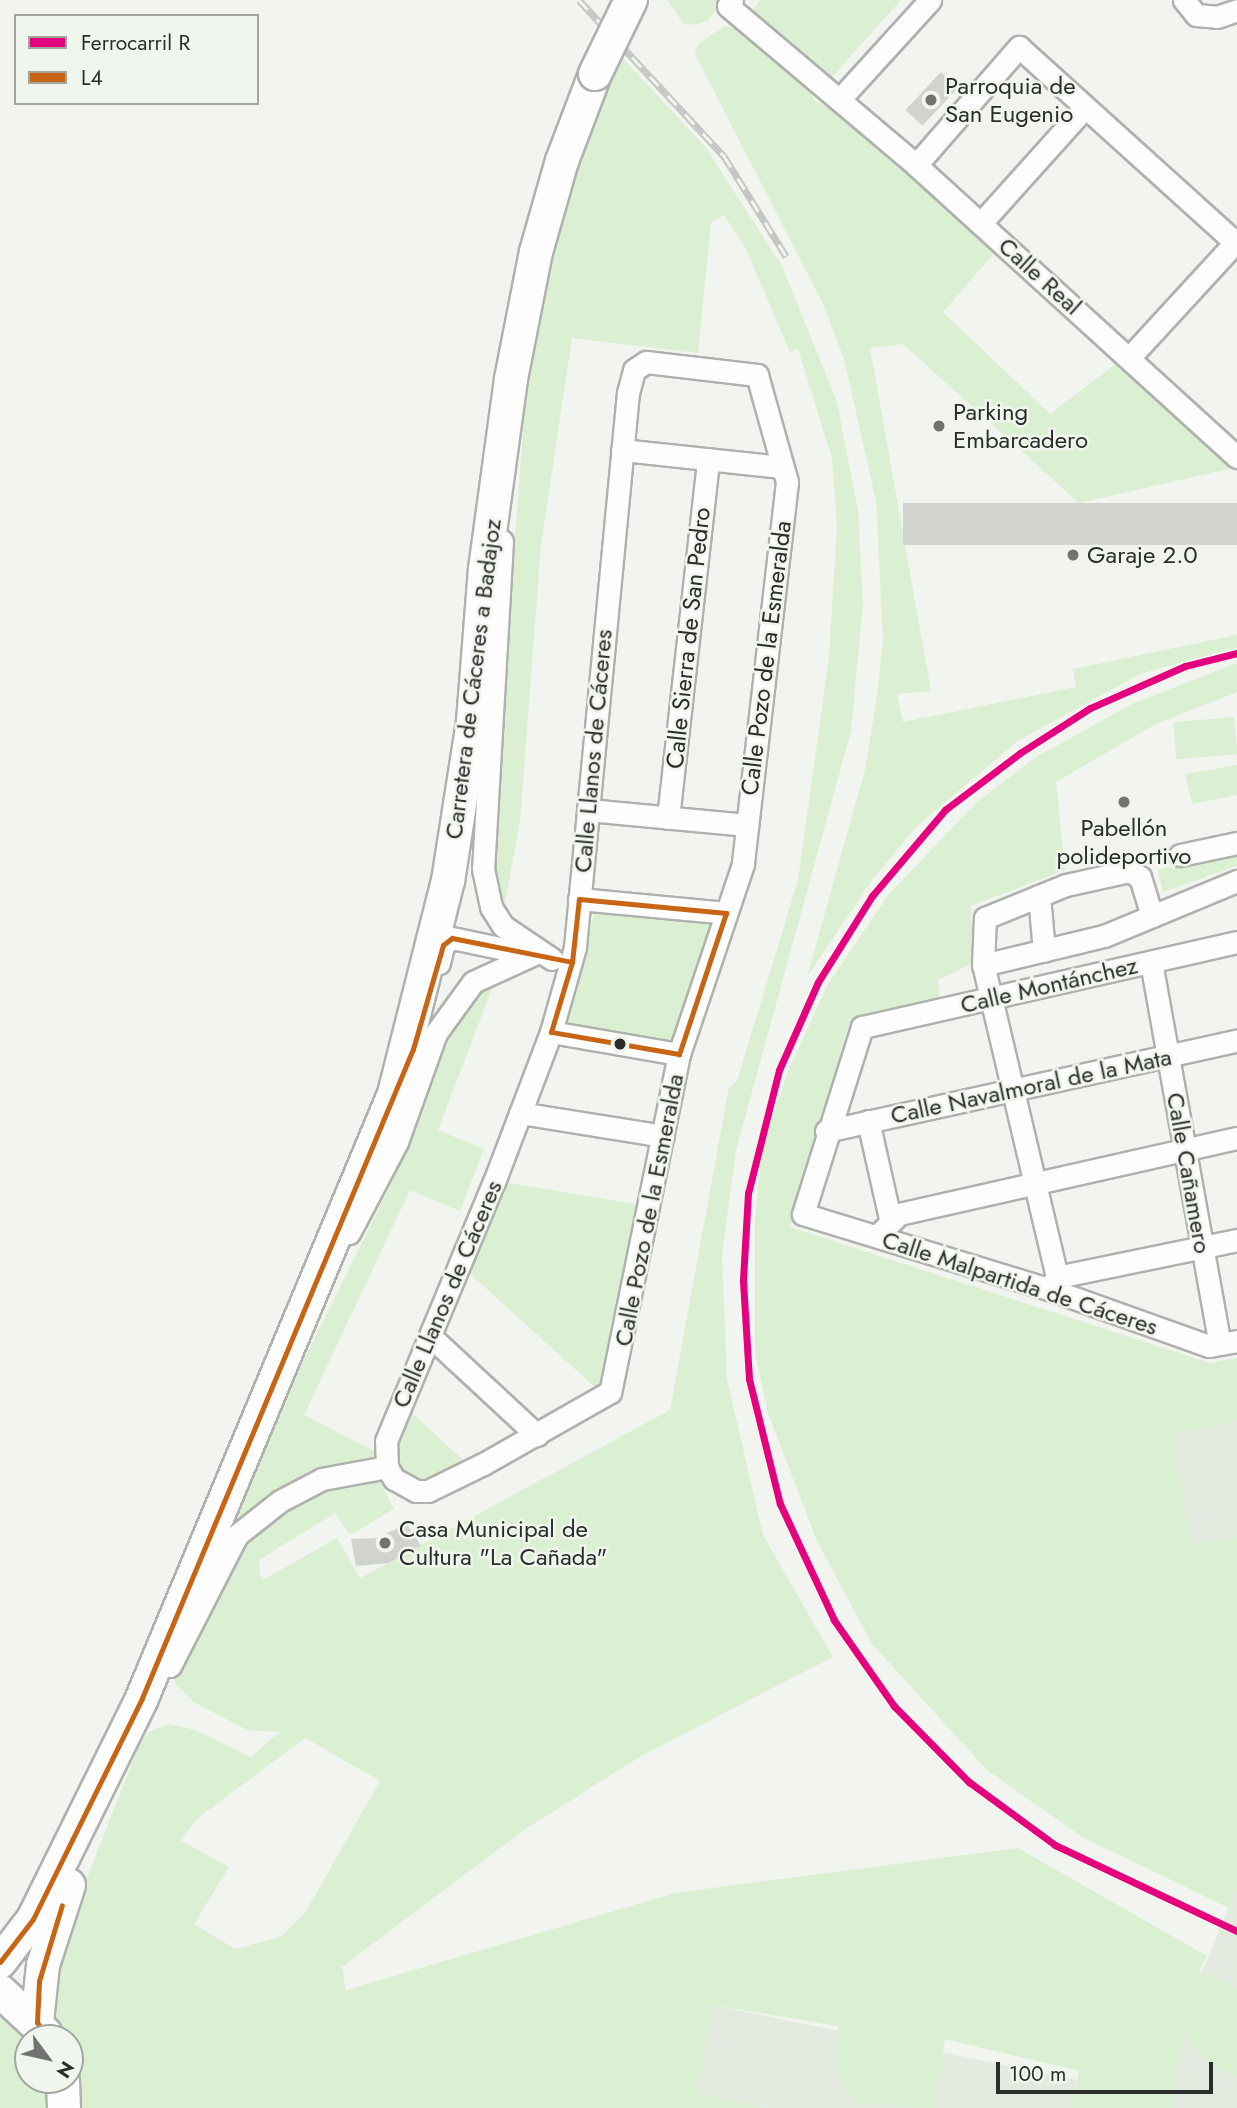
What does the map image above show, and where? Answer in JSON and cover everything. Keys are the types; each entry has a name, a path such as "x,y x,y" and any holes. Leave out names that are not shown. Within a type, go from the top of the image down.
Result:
{"highway":[{"name":"Carretera de Cáceres a Badajoz","path":"115,1756 274,1388 394,1094 448,881 473,721 485,569 511,379 536,252 562,161 595,74 631,0"},
{"name":"Carretera de Cáceres a Badajoz","path":"274,1388 367,1194 413,1072 452,938 475,810 511,379"},
{"path":"42,2024 49,1940 104,1800 115,1756"},
{"path":"0,1962 33,1919 88,1797 115,1756"},
{"path":"0,1991 36,2024"}],"street":[{"path":"840,99 930,0"},
{"name":"Calle Real","path":"730,3 981,223 1237,457"},
{"path":"1190,7 1217,17 1237,10"},
{"path":"916,165 1019,47 1236,244 1130,357"},
{"path":"981,223 1085,107"},
{"name":"Calle Pozo de la Esmeralda","path":"387,1467 403,1486 428,1491 597,1402 615,1380 679,1054 743,864 787,482 780,467 757,374 646,362 634,370"},
{"name":"Calle Llanos de Cáceres","path":"387,1467 386,1441 551,1032 552,959 579,899 622,450 634,370"},
{"path":"622,450 780,467"},
{"name":"Calle Sierra de San Pedro","path":"668,818 708,459"},
{"path":"503,496 483,869 492,907 503,926 552,959"},
{"path":"452,938 448,928 465,828 473,721"},
{"path":"588,810 747,825"},
{"path":"1180,855 1237,843"},
{"path":"1152,916 1140,877 1129,871 1039,896 985,918 983,965 1035,1183 1053,1283 1237,1240"},
{"path":"983,965 1104,936 1237,881"},
{"path":"1039,896 1044,951"},
{"path":"579,899 726,913"},
{"path":"394,1094 413,1049 443,945 452,938 552,959"},
{"name":"Calle Montánchez","path":"826,1131 862,1027 1237,942"},
{"path":"341,1247 397,1142 436,1034 472,982 552,959"},
{"name":"Calle Cañamero","path":"1151,962 1201,1247 1229,1342"},
{"path":"551,1032 679,1054"},
{"name":"Calle Navalmoral de la Mata","path":"826,1131 1237,1041"},
{"path":"520,1114 663,1136"},
{"path":"868,1121 890,1219"},
{"name":"Calle Malpartida de Cáceres","path":"826,1131 803,1214 1053,1283 1209,1346 1229,1342"},
{"path":"877,1236 890,1219 1185,1147 1237,1138"},
{"path":"430,1336 537,1435"},
{"path":"104,1800 237,1535 280,1501 323,1479 387,1467"}],"shaded area":[{"path":"1237,1421 1237,1537 1190,1544 1173,1433"},
{"path":"1237,1888 1237,2108 1163,2108 1171,2047"},
{"path":"712,2005 1077,2080 1072,2108 769,2108 697,2093"}],"green space":[{"path":"667,0 725,0 707,21 692,25 683,23"},
{"path":"760,0 901,0 831,78 753,10"},
{"path":"725,26 741,30 810,89 814,101 834,107 997,250 943,312 1050,414 1118,362 1237,467 1079,503 903,344 870,348 931,691 897,694 903,722 1076,687 1073,669 1237,635 1237,647 1140,674 1019,740 916,827 872,880 807,977 865,770 877,696 883,640 876,501 844,359 823,304 695,54 698,44"},
{"path":"619,54 706,148 782,266 837,402 858,511 863,604 851,731 736,1150 722,1255 727,1379 763,1535 833,1657 641,1756 524,1830 342,1967 346,1990 675,1893 1018,1848 1207,1956 1199,1972 1237,1987 1237,2077 1207,2063 1184,2031 1171,2108 1072,2108 1079,2071 945,2039 935,2108 855,2103 834,2066 838,2026 712,2005 697,2093 769,2108 80,2108 78,2094 84,2094 84,2024 60,2024 52,2014 49,1985 66,1932 139,1745 149,1732 169,1724 195,1730 251,1757 279,1732 247,1730 194,1702 175,1683 174,1660 276,1416 394,1178 451,1029 485,984 496,978 438,1130 484,1149 460,1211 410,1190 304,1415 374,1451 375,1472 394,1509 350,1535 335,1513 259,1560 260,1576 263,1580 337,1538 360,1578 670,1410 729,1087 737,1081 798,880 829,657 837,526 832,458 798,349 790,352 746,249 724,215 711,223 698,353 572,338 541,545 520,821 504,908 498,905 491,867 530,336 574,163","holes":["305,1738 380,1781 305,1913 281,1937 235,1949 194,1924 229,1867 180,1840 199,1817"]},
{"path":"1237,663 1237,692 1156,724 1056,782 1065,870 971,906 973,963 938,980 941,1010 849,1023 790,1227 1210,1363 1237,1358 1237,1421 1173,1434 1190,1544 1237,1537 1237,1888 1229,1908 1082,1837 987,1770 872,1644 817,1541 768,1413 755,1354 755,1219 762,1147 789,1069 828,984 889,894 978,801 1036,757 1132,704"},
{"path":"1234,717 1237,754 1176,759 1173,722"},
{"path":"1237,765 1237,795 1192,804 1185,774"},
{"path":"1237,850 1237,866 1163,892 1158,870"},
{"path":"595,911 712,922 672,1044 567,1024"},
{"path":"504,1182 640,1205 607,1384 597,1389 468,1272"},
{"path":"412,1413 463,1460 423,1482 400,1473 393,1454"},
{"path":"0,2010 14,2024 14,2094 48,2094 49,2108 0,2108"}],"building":[{"name":"Parroquia de San Eugenio","path":"941,72 958,88 922,126 906,110"},
{"path":"903,503 1237,503 1237,545 903,545"},
{"name":"Casa Municipal de Cultura \"La Cañada\"","path":"407,1524 421,1546 388,1563 356,1566 351,1539 376,1538"}],"railway":[{"path":"579,0 724,156 786,256"}],"rail line":[{"name":"R","path":"1237,653 1185,666 1090,708 1020,753 945,810 872,896 818,982 779,1070 748,1193 743,1281 749,1379 780,1504 834,1620 894,1706 969,1782 1055,1845 1237,1931"}],"transit line":[{"name":"L4","path":"579,899 726,913 679,1054 551,1032 572,962 579,899"},
{"name":"L4","path":"0,1962 33,1919 142,1698 413,1049 443,945 452,938 572,962"},
{"name":"L4","path":"38,2024 39,1981 62,1905"}],"place":[{"name":"Parroquia de San Eugenio","path":"931,100"},
{"name":"Parking Embarcadero","path":"939,426"},
{"name":"Garaje 2.0","path":"1073,555"},
{"name":"Pabellón polideportivo","path":"1124,802"},
{"name":"Casa Municipal de Cultura \"La Cañada\"","path":"385,1543"}]}
